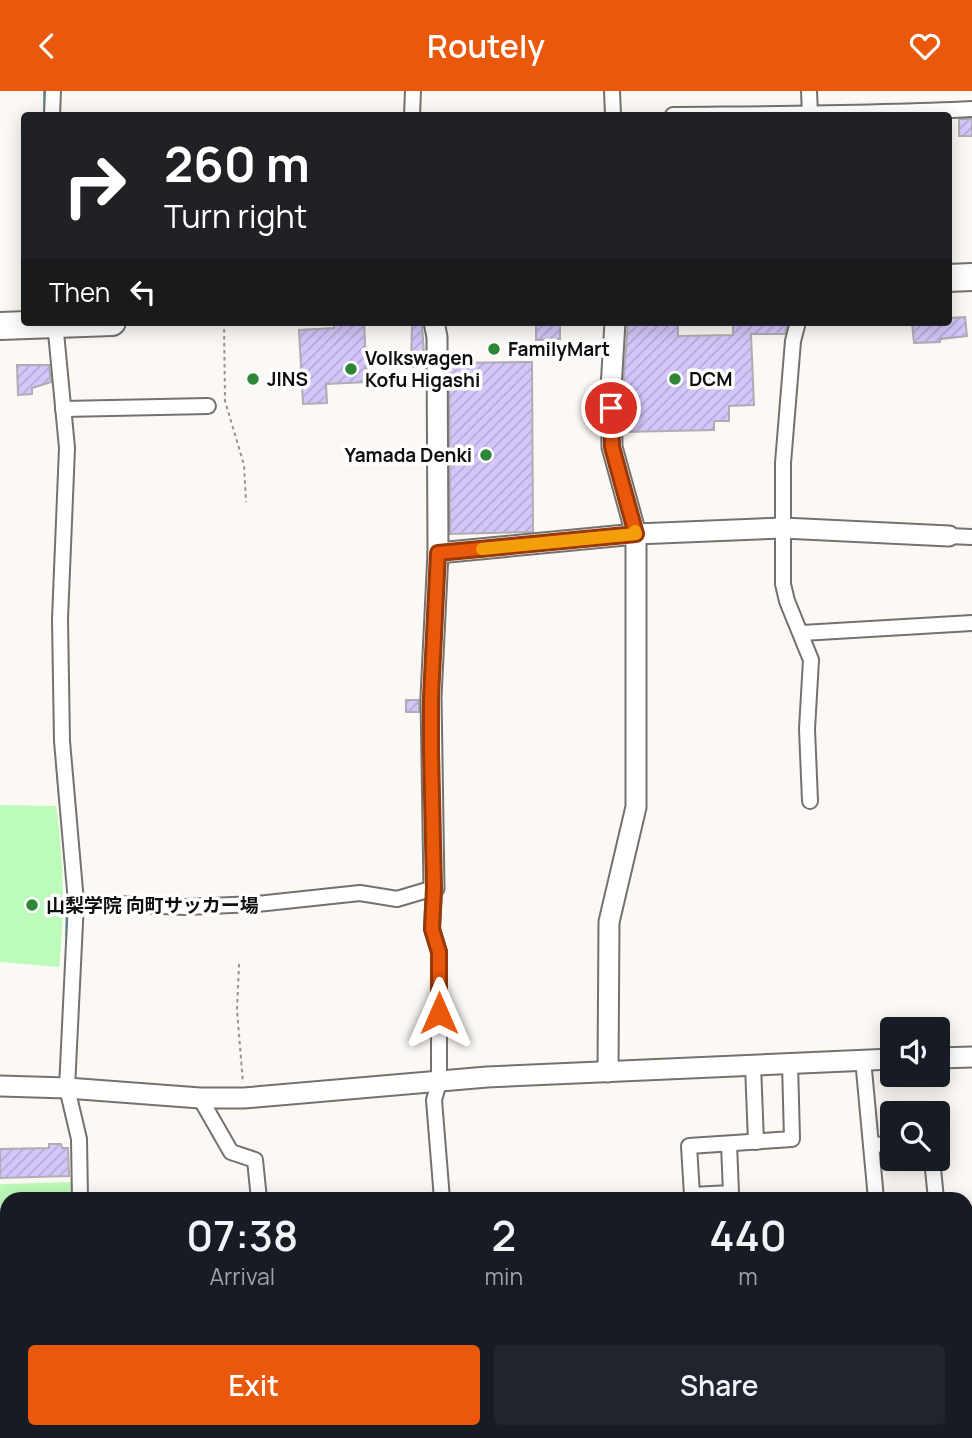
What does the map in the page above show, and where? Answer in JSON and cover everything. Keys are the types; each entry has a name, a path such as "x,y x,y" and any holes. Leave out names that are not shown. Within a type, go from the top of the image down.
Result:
{"highway":[{"path":"952,278 972,277"},
{"path":"0,326 21,325"}],"street":[{"path":"52,91 52,112"},
{"path":"412,112 413,91"},
{"path":"612,91 613,112"},
{"path":"809,91 810,112"},
{"path":"907,112 972,109"},
{"path":"55,326 67,448 60,619 62,741 76,902 67,1087 79,1139 80,1192"},
{"path":"435,326 438,553 431,697 434,888 432,929 439,952 439,1082 434,1100 441,1192"},
{"path":"608,1072 609,922 636,807 636,534 612,447 611,389 615,326"},
{"path":"797,326 793,341 783,463 783,585 811,660 807,729 810,801"},
{"path":"62,409 208,405"},
{"path":"438,553 636,534 783,528 972,537"},
{"path":"802,633 972,623"},
{"path":"76,902 185,907 257,904 360,893 397,899 434,888"},
{"path":"950,1058 972,1057"},
{"path":"863,1059 875,1192"},
{"path":"0,1086 67,1087 200,1098 244,1098 487,1077 880,1059"},
{"path":"692,1192 689,1146 792,1139 790,1063"},
{"path":"753,1065 756,1142"},
{"path":"200,1098 231,1152 255,1160 258,1192"},
{"path":"729,1144 731,1192"},
{"path":"871,1145 880,1145"},
{"path":"933,1171 935,1192"}],"path":[{"path":"224,326 225,401 244,465 246,502"},
{"path":"239,964 237,1010 244,1098"}],"green space":[{"name":"山梨学院 向町サッカー場","path":"0,805 56,806 63,887 59,967 0,962"},
{"path":"75,1182 75,1192 0,1192 0,1184"}],"building":[{"path":"959,119 972,119 972,136 959,136"},
{"path":"965,317 967,336 940,339 940,342 914,343 912,326 952,326 952,318"},
{"name":"Volkswagen Kofu Higashi","path":"364,326 367,382 326,384 327,403 303,404 299,330"},
{"path":"412,326 422,326 425,367 411,367"},
{"path":"536,326 560,326 560,339 536,340"},
{"name":"DCM","path":"628,326 678,326 678,336 733,335 733,326 787,326 785,334 751,334 754,405 729,406 729,421 714,421 714,430 624,432 623,388"},
{"path":"532,362 533,532 450,534 449,363"},
{"path":"17,365 49,365 51,382 32,388 32,394 18,395"},
{"path":"406,700 419,700 419,712 406,712"},
{"path":"49,1144 61,1144 62,1148 68,1148 69,1176 0,1178 0,1149 49,1148"}],"waterway":[{"path":"45,91 45,112"},
{"path":"57,762 60,800"},
{"path":"67,936 68,887"}],"slow traffic":[{"path":"482,549 636,534 635,531"}],"place":[{"name":"FamilyMart","path":"494,349"},
{"name":"Volkswagen Kofu Higashi","path":"351,369"},
{"name":"JINS","path":"253,379"},
{"name":"DCM","path":"675,379"},
{"name":"Yamada Denki","path":"486,455"},
{"name":"山梨学院 向町サッカー場","path":"32,905"}],"route":[{"path":"439,1013 439,952 432,929 434,888 431,750 438,553 636,534 612,447 611,408"}]}
